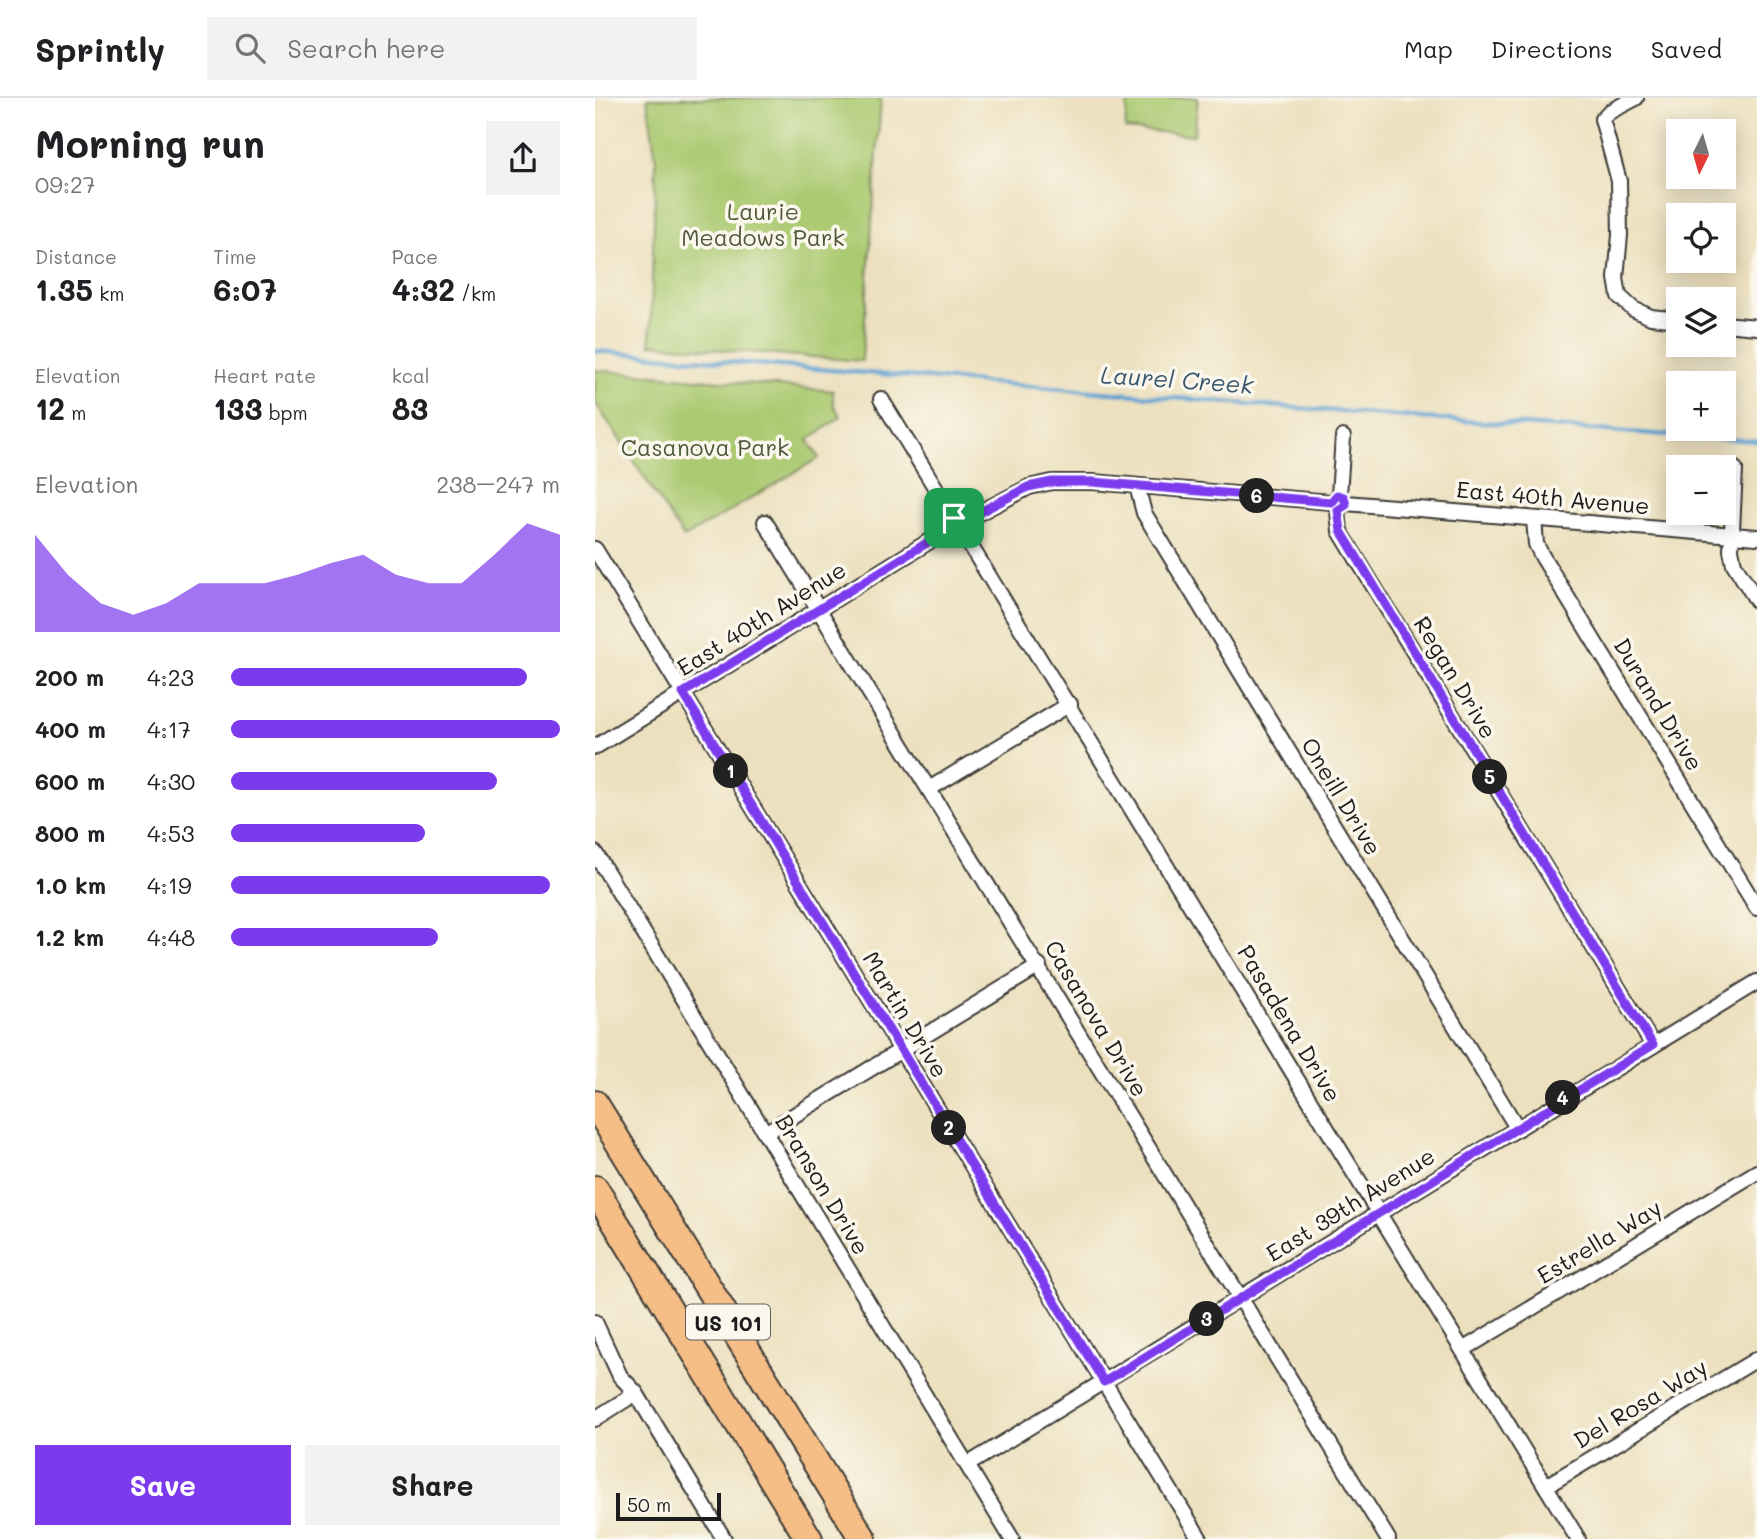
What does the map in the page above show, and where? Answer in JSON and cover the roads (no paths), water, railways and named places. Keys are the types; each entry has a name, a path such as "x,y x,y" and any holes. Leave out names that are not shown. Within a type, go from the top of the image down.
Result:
{"highway":[{"name":"US 101","path":"595,1104 863,1539"},
{"name":"US 101","path":"595,1189 809,1539"}],"street":[{"path":"1636,98 1609,112 1602,119 1619,181 1616,278 1619,296 1633,309 1666,318"},
{"path":"1736,325 1757,327"},
{"name":"Pasadena Drive","path":"881,399 1070,704 1578,1539"},
{"name":"Regan Drive","path":"1343,437 1338,503 1341,531 1653,1045"},
{"name":"East 40th Avenue","path":"595,747 958,524 1028,487 1052,482 1137,486 1757,537"},
{"name":"Oneill Drive","path":"1137,486 1144,513 1517,1126"},
{"name":"Durand Drive","path":"1534,519 1536,544 1542,556 1757,908"},
{"name":"Casanova Drive","path":"765,522 1388,1539"},
{"path":"1731,525 1734,564 1757,601"},
{"name":"Martin Drive","path":"595,550 1200,1539"},
{"path":"929,789 1070,704"},
{"name":"Branson Drive","path":"595,853 1012,1539"},
{"path":"765,1133 1039,966"},
{"name":"East 39th Avenue","path":"967,1465 1241,1299 1517,1126 1757,982"},
{"name":"Estrella Way","path":"1464,1349 1757,1172"},
{"path":"595,1322 620,1376 636,1393 724,1539"},
{"name":"Del Rosa Way","path":"1546,1486 1757,1359"},
{"path":"595,1419 636,1393"}],"waterway":[{"name":"Laurel Creek","path":"595,351 1421,418 1757,441"}],"park label":[{"name":"Laurie Meadows Park","path":"763,224"},
{"name":"Casanova Park","path":"705,447"}]}
